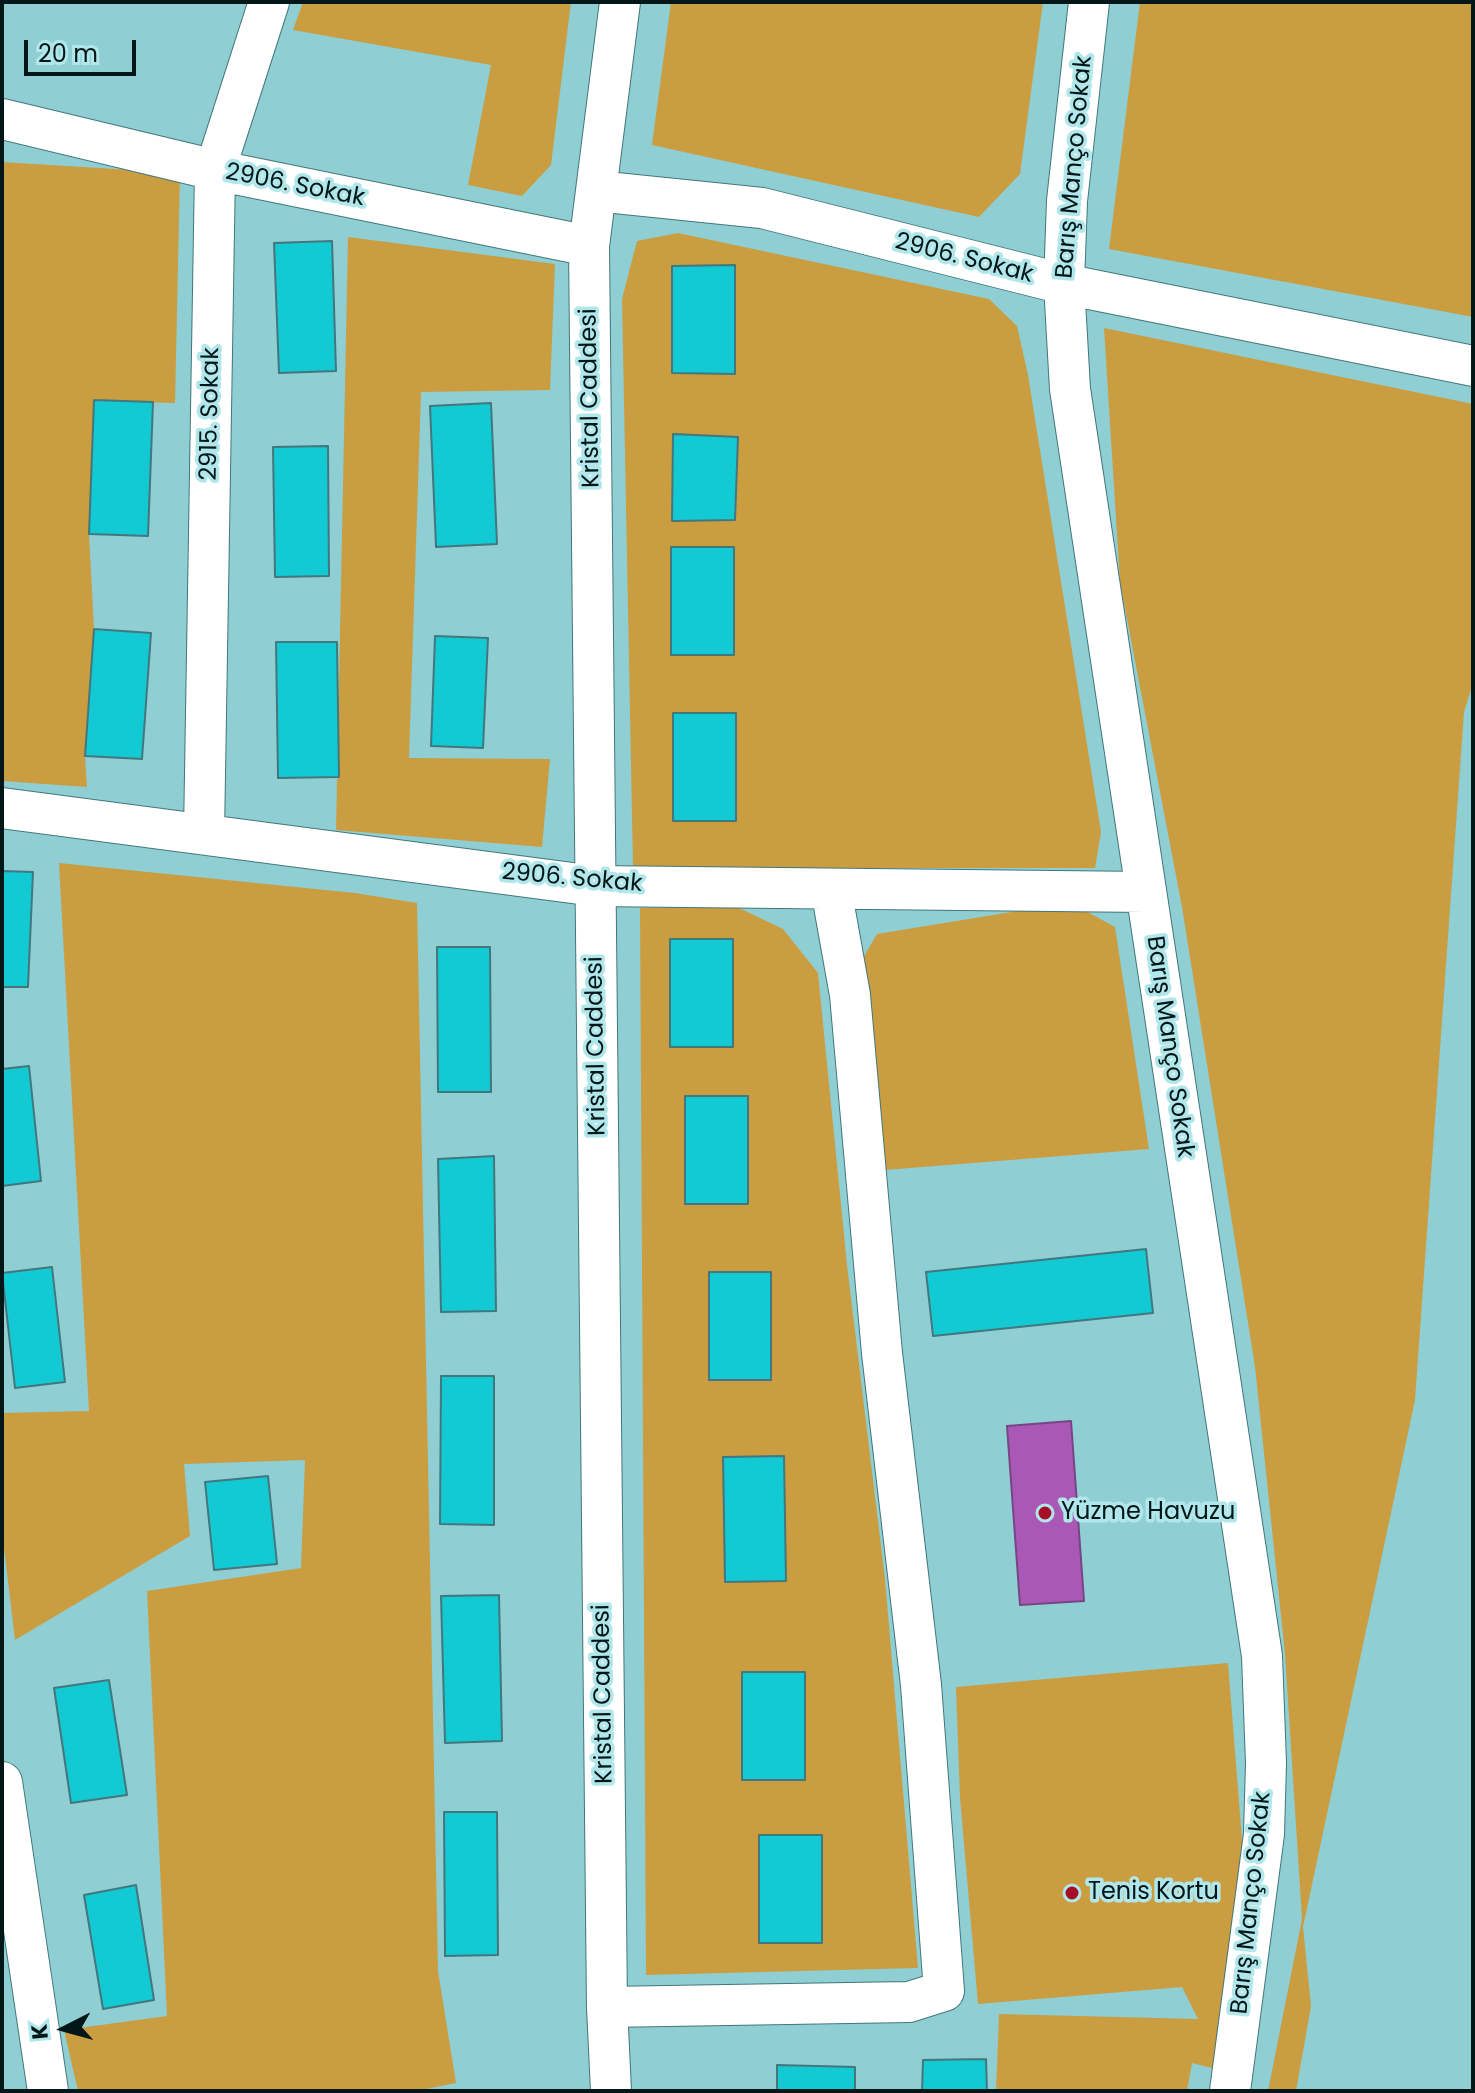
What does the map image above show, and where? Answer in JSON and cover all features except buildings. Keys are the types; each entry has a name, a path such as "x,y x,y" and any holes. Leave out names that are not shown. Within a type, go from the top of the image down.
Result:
{"street":[{"name":"Kristal Caddesi","path":"607,2090 589,246 620,2"},
{"name":"Barış Manço Sokak","path":"1089,2 1067,201 1064,284 1070,389 1262,1656 1266,1763 1264,1834 1230,2091"},
{"name":"2915. Sokak","path":"204,834 215,170 267,3"},
{"name":"2906. Sokak","path":"2,119 215,170 589,246"},
{"name":"2906. Sokak","path":"596,191 762,208 1064,284 1473,366"},
{"name":"2906. Sokak","path":"2,808 595,886 1146,892"},
{"path":"607,2007 909,2002 944,1991 921,1685 882,1353 850,995 831,889"},
{"path":"2,1782 48,2091"}],"shaded area":[{"path":"2,2 1473,2 1473,2091 2,2091"},
{"path":"303,2 571,2 551,165 522,196 468,185 491,65 293,30"},
{"path":"671,2 1043,2 1020,174 979,217 652,145"},
{"path":"1140,2 1473,2 1473,317 1109,249"},
{"path":"2,162 180,173 175,403 94,401 89,534 94,629 85,756 87,787 2,781"},
{"path":"678,233 989,299 1017,326 1028,375 1101,832 1095,868 633,868 622,299 637,241"},
{"path":"348,237 555,264 550,390 421,392 409,758 550,759 542,847 336,830"},
{"path":"1104,328 1473,404 1473,683 1464,712 1415,1400 1303,1927 1311,2006 1296,2091 1268,2091 1302,1919 1285,1654 1255,1367 1182,907 1120,582"},
{"path":"59,863 355,893 417,903 438,1971 456,2083 416,2091 78,2091 64,2030 167,2016 147,1591 301,1568 305,1460 184,1464 190,1536 15,1640 2,1531 2,1413 89,1411"},
{"path":"737,907 783,929 818,973 847,1265 885,1579 918,1968 646,1975 640,908"},
{"path":"1036,908 1084,910 1115,927 1149,1149 885,1170 864,956 877,934"},
{"name":"Yüzme Havuzu","path":"1071,1421 1084,1601 1020,1605 1007,1426"},
{"path":"1228,1663 1243,1852 1220,2070 1192,2063 1187,2091 996,2091 999,2014 1198,2019 1182,1987 978,2004 960,1798 956,1687"}],"place":[{"name":"Yüzme Havuzu","path":"1045,1513"},
{"name":"Tenis Kortu","path":"1072,1893"}]}
